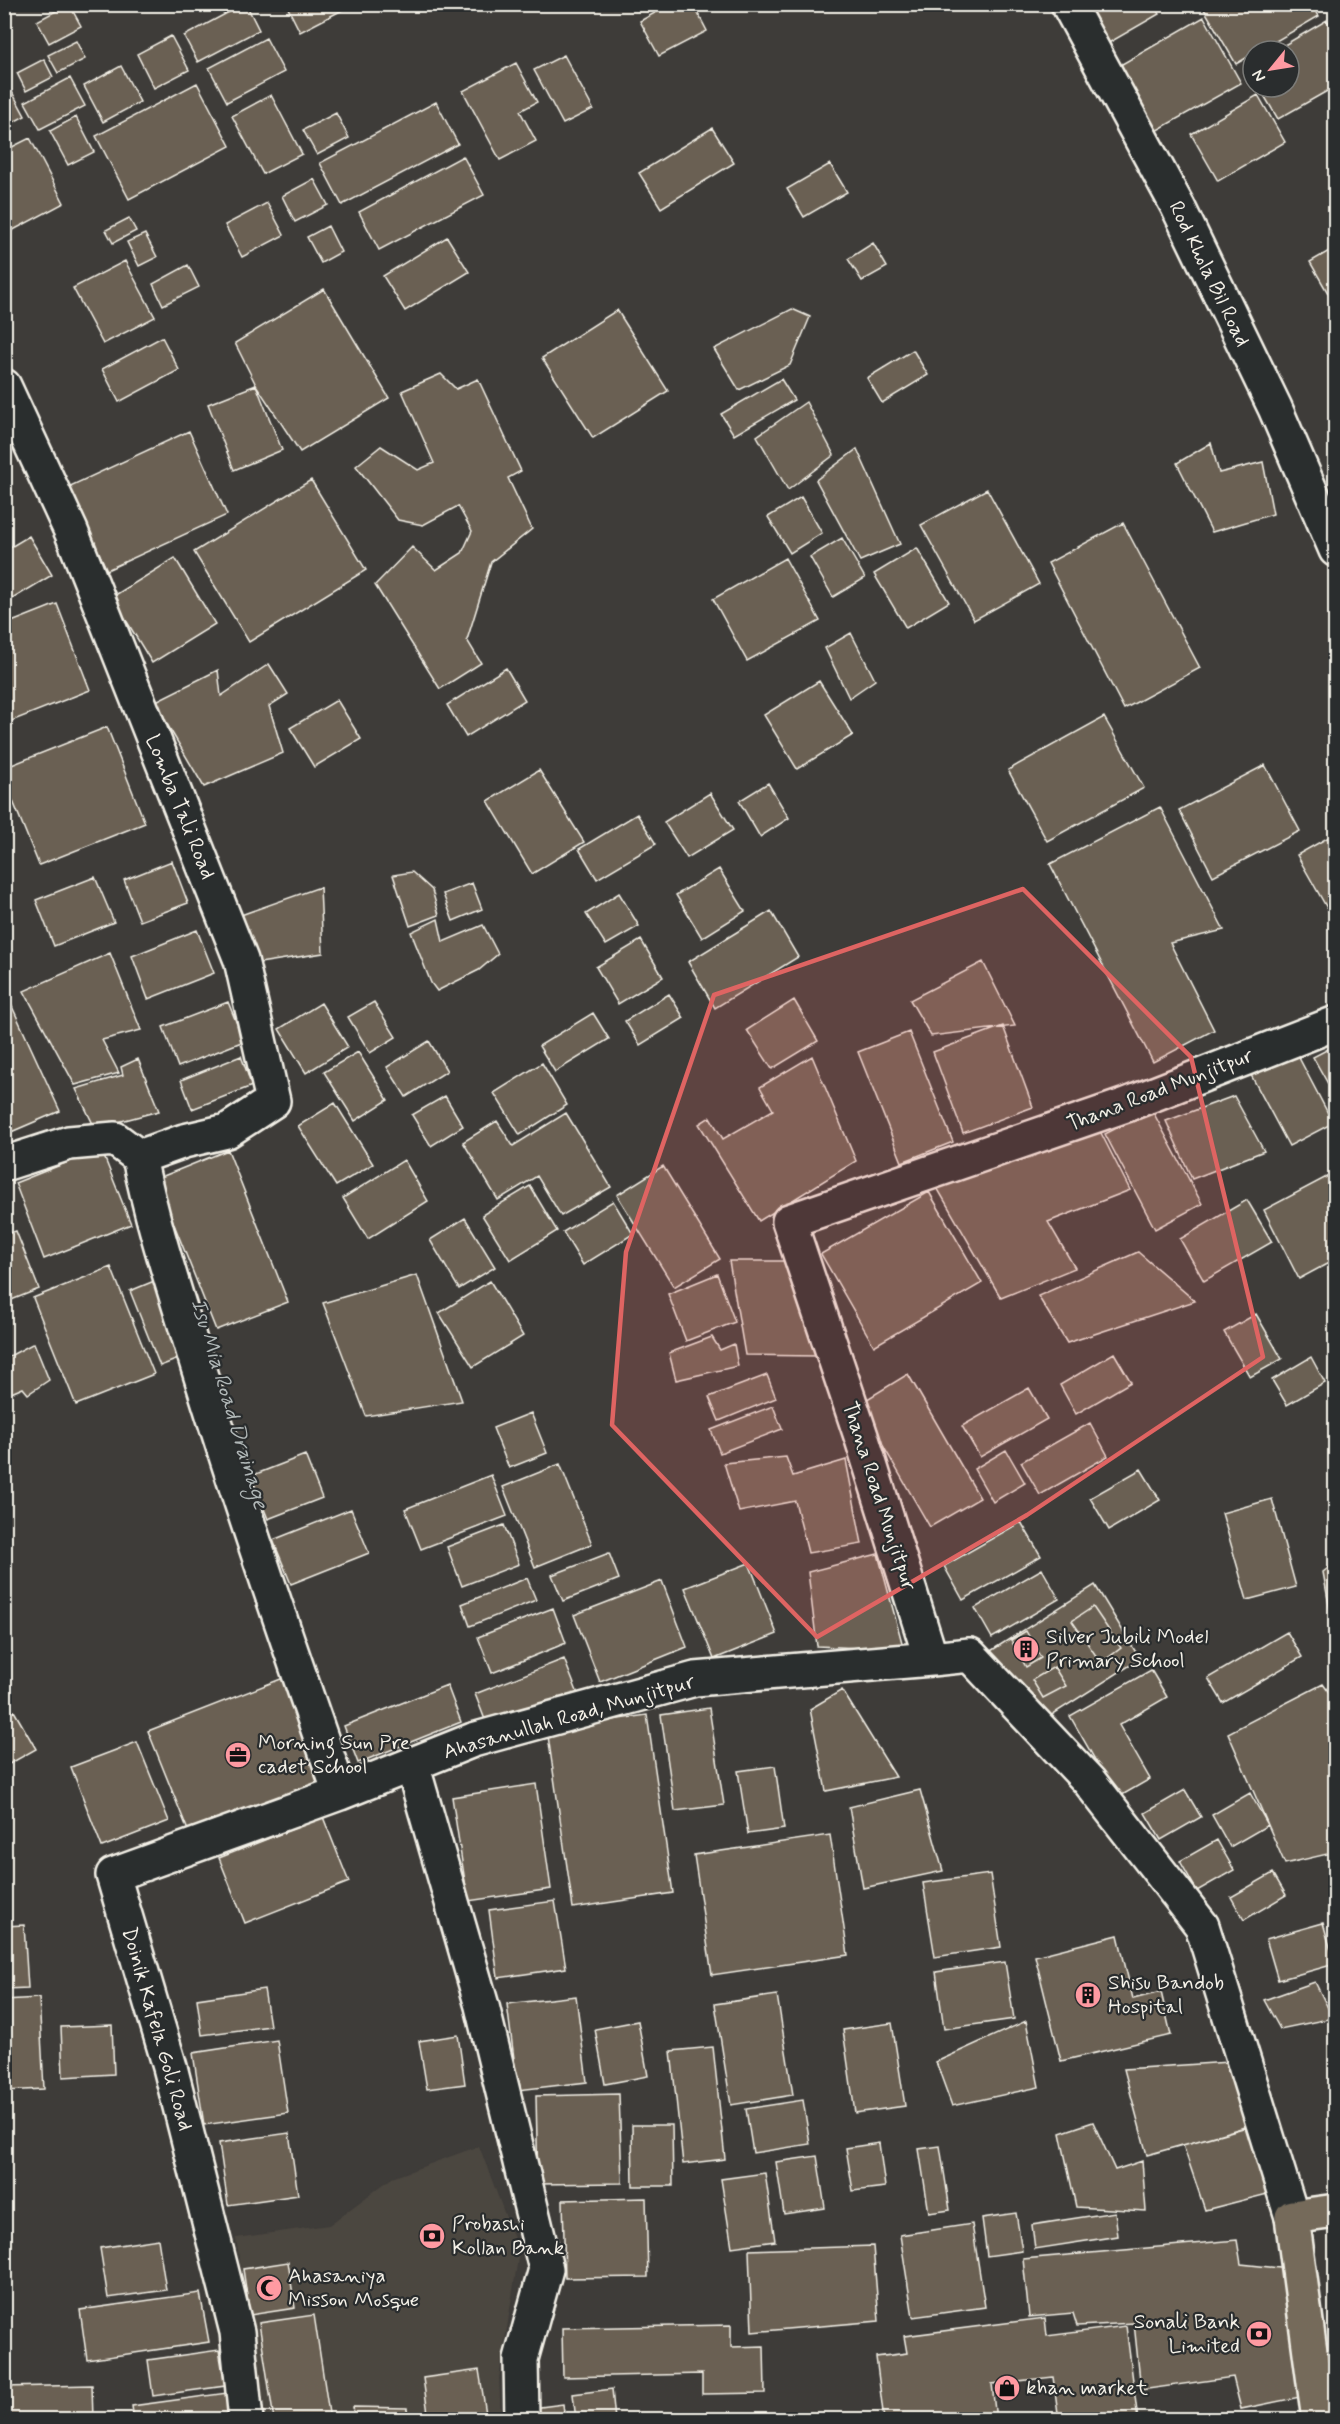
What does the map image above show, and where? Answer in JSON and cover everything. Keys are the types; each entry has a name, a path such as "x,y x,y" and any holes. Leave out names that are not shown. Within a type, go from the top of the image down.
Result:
{"main road":[{"path":"1319,2420 1292,2217 1335,2211"}],"street":[{"name":"Rod Khola Bil Road","path":"1068,4 1178,207 1275,408 1335,550"},
{"name":"Lomba Tali Road","path":"4,386 71,531 241,960 273,1101 227,1131 184,1141 139,1157"},
{"name":"Thana Road Munjitpur","path":"931,1659 862,1439 789,1221 1126,1105 1335,1023"},
{"path":"4,1164 69,1143 115,1139 139,1157 148,1204 221,1443 340,1793"},
{"path":"931,1659 970,1655 1089,1781 1202,1926 1292,2217"},
{"name":"Ahasanullah Road, Munjitpur","path":"340,1793 473,1740 695,1679 931,1659"},
{"path":"412,1764 482,2006 546,2270 520,2359 522,2420"},
{"name":"Doinik Kafela Goli Road","path":"246,2420 237,2332 170,2067 113,1875 340,1793"}],"highlighted area":[{"path":"1023,889 1191,1057 1263,1357 1027,1515 817,1637 612,1425 626,1252 714,995"}],"shaded area":[{"path":"479,2146 519,2252 499,2378 501,2419 251,2419 252,2342 236,2238 329,2225 392,2178"}],"building":[{"path":"69,4 81,26 49,43 37,21"},
{"path":"244,4 259,30 198,62 184,36"},
{"path":"286,4 354,4 300,32"},
{"path":"671,4 693,4 707,31 659,56 640,21"},
{"path":"1076,4 1153,4 1159,14 1100,48"},
{"path":"1201,4 1312,4 1319,16 1280,39 1241,39 1241,61 1236,64"},
{"path":"1204,17 1241,83 1145,137 1108,72"},
{"path":"1327,20 1336,34 1336,86 1278,119 1266,99 1301,99 1301,39 1295,39"},
{"path":"171,36 189,70 154,88 137,54"},
{"path":"266,38 284,72 227,102 209,68"},
{"path":"76,41 85,59 58,73 48,55"},
{"path":"564,55 593,109 563,124 534,70"},
{"path":"44,59 53,77 26,91 17,73"},
{"path":"516,63 537,102 520,111 536,141 500,160 463,91"},
{"path":"121,66 140,102 103,122 84,86"},
{"path":"4,77 25,116 4,127"},
{"path":"70,78 85,106 40,129 25,102"},
{"path":"197,83 230,146 129,199 96,136"},
{"path":"271,95 302,154 263,174 232,116"},
{"path":"1251,99 1260,99 1285,142 1218,181 1191,134"},
{"path":"436,102 458,144 342,205 320,163"},
{"path":"336,113 349,138 317,155 303,130"},
{"path":"76,117 94,152 68,165 50,131"},
{"path":"712,128 734,163 661,208 639,173"},
{"path":"30,138 64,203 4,235 4,151"},
{"path":"463,156 484,195 379,250 359,212"},
{"path":"830,164 847,192 804,217 787,189"},
{"path":"314,179 328,205 295,222 282,196"},
{"path":"267,203 284,235 242,257 225,225"},
{"path":"129,218 136,231 113,243 106,230"},
{"path":"328,226 341,252 321,263 307,237"},
{"path":"145,234 157,257 139,266 127,242"},
{"path":"447,237 469,272 405,311 383,276"},
{"path":"873,243 887,267 862,281 848,259"},
{"path":"1336,247 1336,307 1310,262"},
{"path":"125,261 155,317 103,344 73,288"},
{"path":"188,265 199,287 163,305 153,284"},
{"path":"324,289 389,398 300,452 256,385 235,343"},
{"path":"792,309 810,317 790,365 739,390 714,349"},
{"path":"617,310 668,391 593,438 542,358"},
{"path":"162,337 179,370 119,402 102,369"},
{"path":"913,350 928,375 882,403 867,378"},
{"path":"441,374 456,389 478,379 521,471 508,478 532,529 491,562 467,640 481,663 440,689 375,585 412,547 436,570 462,553 472,531 458,506 423,525 398,520 356,466 381,446 418,470 434,463 402,391"},
{"path":"781,379 794,400 734,435 721,414"},
{"path":"256,385 282,450 234,470 208,404"},
{"path":"806,402 834,455 788,490 757,436"},
{"path":"189,431 227,515 107,570 68,487"},
{"path":"1211,443 1219,473 1263,462 1273,514 1212,532 1177,463"},
{"path":"857,449 900,544 860,561 816,480"},
{"path":"311,480 366,570 249,642 194,552"},
{"path":"987,489 1039,584 974,620 921,525"},
{"path":"801,497 822,533 790,553 768,517"},
{"path":"1123,523 1200,668 1124,709 1048,563"},
{"path":"29,536 52,575 4,604 4,551"},
{"path":"842,538 865,578 833,597 810,557"},
{"path":"917,548 949,602 906,628 874,574"},
{"path":"175,558 215,624 152,663 112,597"},
{"path":"785,558 820,621 747,661 713,599"},
{"path":"57,604 90,690 4,724 4,625"},
{"path":"851,633 875,680 849,698 825,648"},
{"path":"269,664 288,694 269,706 283,753 204,787 154,702 218,670 221,696"},
{"path":"506,668 525,700 466,737 447,705"},
{"path":"819,681 853,735 797,769 764,715"},
{"path":"337,700 361,739 314,767 290,728"},
{"path":"1104,717 1144,788 1047,841 1008,770"},
{"path":"107,727 145,823 39,865 4,779 4,768"},
{"path":"1265,765 1300,831 1213,876 1179,810"},
{"path":"539,770 584,842 532,874 488,801"},
{"path":"768,783 789,818 760,837 739,801"},
{"path":"710,793 733,830 687,858 664,822"},
{"path":"1160,807 1224,930 1170,943 1214,1030 1153,1062 1050,864"},
{"path":"637,814 656,844 597,879 579,849"},
{"path":"1336,833 1336,924 1297,855"},
{"path":"172,861 188,903 140,921 124,880"},
{"path":"719,869 745,911 702,938 676,895"},
{"path":"412,872 432,890 439,915 410,926 393,875"},
{"path":"95,877 114,922 54,946 36,900"},
{"path":"472,883 482,909 453,921 443,894"},
{"path":"320,887 323,953 247,965 238,916"},
{"path":"619,893 639,926 606,945 586,914"},
{"path":"771,911 798,957 715,1008 688,962"},
{"path":"438,919 443,942 483,925 498,954 479,970 437,991 431,983 411,932"},
{"path":"197,930 214,973 148,999 132,956"},
{"path":"641,940 663,977 618,1004 596,967"},
{"path":"110,953 141,1030 102,1040 119,1073 75,1085 24,991"},
{"path":"983,962 1015,1026 931,1036 910,1000"},
{"path":"4,989 60,1111 4,1135"},
{"path":"669,994 684,1018 640,1045 625,1021"},
{"path":"794,1000 818,1041 772,1069 747,1030"},
{"path":"228,1002 244,1041 178,1067 163,1027"},
{"path":"374,1002 396,1037 370,1053 348,1017"},
{"path":"321,1003 348,1047 306,1073 279,1029"},
{"path":"593,1013 609,1039 555,1072 539,1046"},
{"path":"1003,1026 1033,1107 963,1133 933,1052"},
{"path":"909,1032 953,1142 902,1162 858,1052"},
{"path":"429,1041 447,1071 406,1097 387,1067"},
{"path":"1336,1045 1336,1098 1313,1057"},
{"path":"358,1052 388,1100 355,1121 324,1072"},
{"path":"1296,1052 1333,1123 1289,1146 1251,1075"},
{"path":"241,1056 252,1086 192,1109 181,1080"},
{"path":"812,1056 856,1161 759,1221 699,1124 710,1117 723,1139 773,1110 760,1087"},
{"path":"138,1059 159,1111 95,1128 76,1089 123,1075 121,1067"},
{"path":"542,1063 567,1105 520,1135 494,1093"},
{"path":"445,1096 463,1126 431,1146 412,1115"},
{"path":"1234,1096 1264,1151 1192,1179 1166,1121"},
{"path":"335,1103 373,1164 336,1186 298,1126"},
{"path":"1152,1110 1202,1204 1155,1229 1105,1134"},
{"path":"566,1113 611,1187 561,1216 537,1176 498,1200 463,1142 497,1121 513,1146"},
{"path":"1100,1131 1130,1190 1048,1222 1075,1268 1001,1298 936,1186"},
{"path":"101,1149 131,1224 44,1259 15,1183"},
{"path":"228,1150 288,1302 216,1330 156,1179"},
{"path":"404,1160 428,1201 368,1239 343,1198"},
{"path":"663,1166 720,1259 674,1287 617,1195"},
{"path":"1336,1172 1336,1259 1299,1279 1264,1210"},
{"path":"530,1186 557,1231 510,1260 482,1215"},
{"path":"929,1192 982,1283 874,1346 821,1254"},
{"path":"1247,1200 1272,1242 1204,1281 1180,1239"},
{"path":"613,1201 633,1234 583,1265 563,1232"},
{"path":"465,1218 495,1267 459,1289 430,1240"},
{"path":"16,1231 39,1289 4,1303 4,1235"},
{"path":"1138,1252 1195,1301 1067,1343 1038,1296"},
{"path":"729,1261 789,1261 819,1356 745,1355"},
{"path":"111,1267 154,1374 76,1405 33,1298"},
{"path":"717,1274 735,1322 686,1341 668,1294"},
{"path":"417,1275 462,1401 366,1416 323,1303"},
{"path":"159,1279 189,1355 160,1366 130,1291"},
{"path":"490,1281 523,1336 473,1367 439,1313"},
{"path":"1256,1314 1282,1359 1250,1377 1224,1332"},
{"path":"712,1337 720,1350 734,1344 738,1366 676,1380 669,1353"},
{"path":"34,1343 49,1380 28,1394 23,1388 4,1396 4,1359"},
{"path":"1114,1353 1131,1382 1076,1414 1060,1385"},
{"path":"1311,1357 1325,1383 1287,1405 1272,1380"},
{"path":"908,1374 980,1498 930,1527 859,1404"},
{"path":"767,1375 776,1398 719,1421 709,1397"},
{"path":"1029,1388 1047,1419 980,1457 962,1426"},
{"path":"773,1406 782,1429 720,1453 711,1430"},
{"path":"531,1413 547,1453 509,1468 493,1428"},
{"path":"1090,1423 1108,1456 1040,1495 1021,1462"},
{"path":"1006,1450 1025,1483 993,1502 974,1469"},
{"path":"305,1455 322,1498 268,1519 251,1476"},
{"path":"786,1457 793,1476 846,1460 862,1544 808,1553 795,1501 739,1512 724,1463"},
{"path":"560,1464 592,1544 535,1567 503,1487"},
{"path":"1141,1469 1160,1500 1109,1530 1090,1498"},
{"path":"491,1475 507,1516 421,1549 405,1509"},
{"path":"1272,1499 1296,1587 1247,1600 1222,1513"},
{"path":"351,1509 369,1553 291,1584 273,1540"},
{"path":"1021,1522 1041,1556 963,1600 944,1566"},
{"path":"504,1525 519,1564 462,1586 447,1547"},
{"path":"609,1553 619,1579 563,1601 552,1575"},
{"path":"878,1554 904,1650 817,1646 808,1572"},
{"path":"1336,1562 1336,1615 1331,1616 1323,1572"},
{"path":"749,1563 777,1634 714,1659 685,1588"},
{"path":"1042,1569 1059,1599 992,1638 975,1608"},
{"path":"527,1578 536,1600 470,1626 462,1604"},
{"path":"662,1581 687,1647 600,1682 574,1615"},
{"path":"1095,1585 1140,1659 1036,1725 989,1652"},
{"path":"1093,1607 1121,1648 1101,1663 1072,1621"},
{"path":"553,1608 566,1643 492,1673 478,1637"},
{"name":"Silver Jubili Model Primary School","path":"1026,1631 1041,1658 1026,1667 1011,1640"},
{"path":"1287,1632 1302,1657 1223,1703 1208,1678"},
{"path":"564,1659 578,1694 489,1730 475,1694"},
{"path":"1054,1667 1066,1686 1043,1698 1032,1680"},
{"path":"1151,1670 1167,1697 1119,1725 1150,1779 1117,1798 1070,1716"},
{"name":"Morning Sun Pre cadet School","path":"286,1677 327,1779 189,1833 148,1731"},
{"path":"1323,1684 1336,1702 1336,1852 1285,1864 1228,1733"},
{"path":"447,1685 461,1722 358,1763 344,1726"},
{"path":"842,1690 896,1777 826,1791 810,1709"},
{"path":"709,1708 724,1805 675,1811 661,1715"},
{"path":"14,1711 36,1749 4,1767 4,1716"},
{"path":"647,1715 673,1893 573,1908 547,1729"},
{"path":"137,1742 169,1821 102,1847 71,1767"},
{"path":"775,1766 784,1829 748,1834 738,1771"},
{"path":"536,1784 551,1889 468,1901 452,1797"},
{"path":"920,1790 943,1871 863,1888 849,1807"},
{"path":"1185,1790 1201,1817 1161,1840 1145,1813"},
{"path":"1250,1793 1268,1825 1230,1847 1212,1815"},
{"path":"323,1817 349,1882 245,1923 219,1858"},
{"path":"830,1835 848,1955 712,1975 694,1855"},
{"path":"1217,1840 1234,1870 1197,1891 1180,1861"},
{"path":"1273,1873 1286,1895 1244,1920 1231,1897"},
{"path":"990,1874 1001,1947 935,1957 923,1883"},
{"path":"555,1901 566,1968 498,1978 489,1910"},
{"path":"1323,1923 1335,1964 1278,1980 1266,1939"},
{"path":"24,1925 28,1988 4,1989 4,1926"},
{"name":"Shisu Bandob Hospital","path":"1118,1935 1133,1999 1161,1992 1171,2035 1061,2061 1035,1956"},
{"path":"1005,1962 1014,2019 944,2029 936,1972"},
{"path":"1315,1982 1333,2018 1280,2029 1264,2000"},
{"path":"264,1989 270,2026 202,2035 197,1999"},
{"path":"777,1995 793,2095 731,2105 715,2004"},
{"path":"576,1996 587,2082 518,2090 507,2004"},
{"path":"39,1998 44,2089 4,2091 4,2000"},
{"path":"638,2021 648,2076 605,2084 595,2029"},
{"path":"1026,2021 1039,2087 952,2106 936,2062"},
{"path":"892,2023 905,2106 855,2113 843,2030"},
{"path":"112,2025 114,2074 63,2077 61,2027"},
{"path":"458,2035 465,2084 427,2089 419,2041"},
{"path":"277,2040 288,2113 204,2125 193,2053"},
{"path":"713,2047 725,2159 683,2164 671,2051"},
{"path":"1229,2062 1261,2123 1147,2155 1124,2069"},
{"path":"619,2094 622,2183 538,2184 536,2096"},
{"path":"803,2100 810,2144 753,2153 746,2109"},
{"path":"1093,2122 1115,2170 1142,2161 1146,2211 1076,2207 1060,2133"},
{"path":"632,2125 672,2125 673,2186 633,2186"},
{"path":"1245,2127 1283,2190 1205,2210 1183,2145"},
{"path":"289,2133 298,2195 228,2205 219,2143"},
{"path":"879,2143 885,2187 853,2191 846,2148"},
{"path":"940,2146 950,2210 929,2213 919,2149"},
{"path":"817,2156 825,2208 784,2214 776,2162"},
{"path":"765,2173 775,2241 732,2247 721,2179"},
{"path":"646,2198 648,2277 565,2278 563,2200"},
{"path":"1115,2212 1118,2236 1035,2249 1032,2225"},
{"path":"1016,2213 1022,2251 987,2256 982,2218"},
{"path":"972,2224 985,2307 913,2317 900,2235"},
{"path":"158,2239 166,2290 108,2298 100,2248"},
{"path":"1237,2240 1241,2264 1309,2271 1310,2395 1241,2409 1233,2377 1141,2390 1134,2323 1077,2326 1073,2313 1029,2317 1023,2259"},
{"path":"873,2246 879,2321 752,2332 749,2250"},
{"name":"Ahasaniya Misson Mosque","path":"288,2262 295,2308 250,2315 243,2269"},
{"path":"200,2293 209,2342 87,2360 80,2310"},
{"path":"314,2315 330,2420 274,2420 259,2323"},
{"name":"khan market","path":"1045,2318 1047,2336 1126,2326 1138,2420 1059,2420 1053,2377 992,2384 996,2420 884,2420 876,2357 907,2353 904,2336"},
{"path":"731,2325 731,2347 764,2346 765,2393 702,2394 702,2374 563,2377 562,2328"},
{"path":"219,2350 225,2386 153,2396 148,2360"},
{"path":"479,2370 487,2420 429,2420 423,2378"},
{"path":"92,2385 93,2420 4,2420 4,2387"},
{"path":"612,2389 615,2420 576,2420 573,2394"},
{"path":"227,2393 231,2420 134,2420 132,2406"},
{"path":"563,2404 565,2420 535,2420 533,2408"},
{"path":"353,2407 407,2408 408,2420 355,2420"},
{"path":"805,2414 805,2420 757,2420"}],"place":[{"name":"Silver Jubili Model Primary School","path":"1026,1649"},
{"name":"Morning Sun Pre cadet School","path":"238,1755"},
{"name":"Shisu Bandob Hospital","path":"1088,1995"},
{"name":"Probashi Kollan Bank","path":"432,2236"},
{"name":"Ahasaniya Misson Mosque","path":"269,2288"},
{"name":"Sonali Bank Limited","path":"1259,2334"},
{"name":"khan market","path":"1007,2388"}],"water label":[{"name":"Isu Mia Road Drainage","path":"229,1404"}]}
